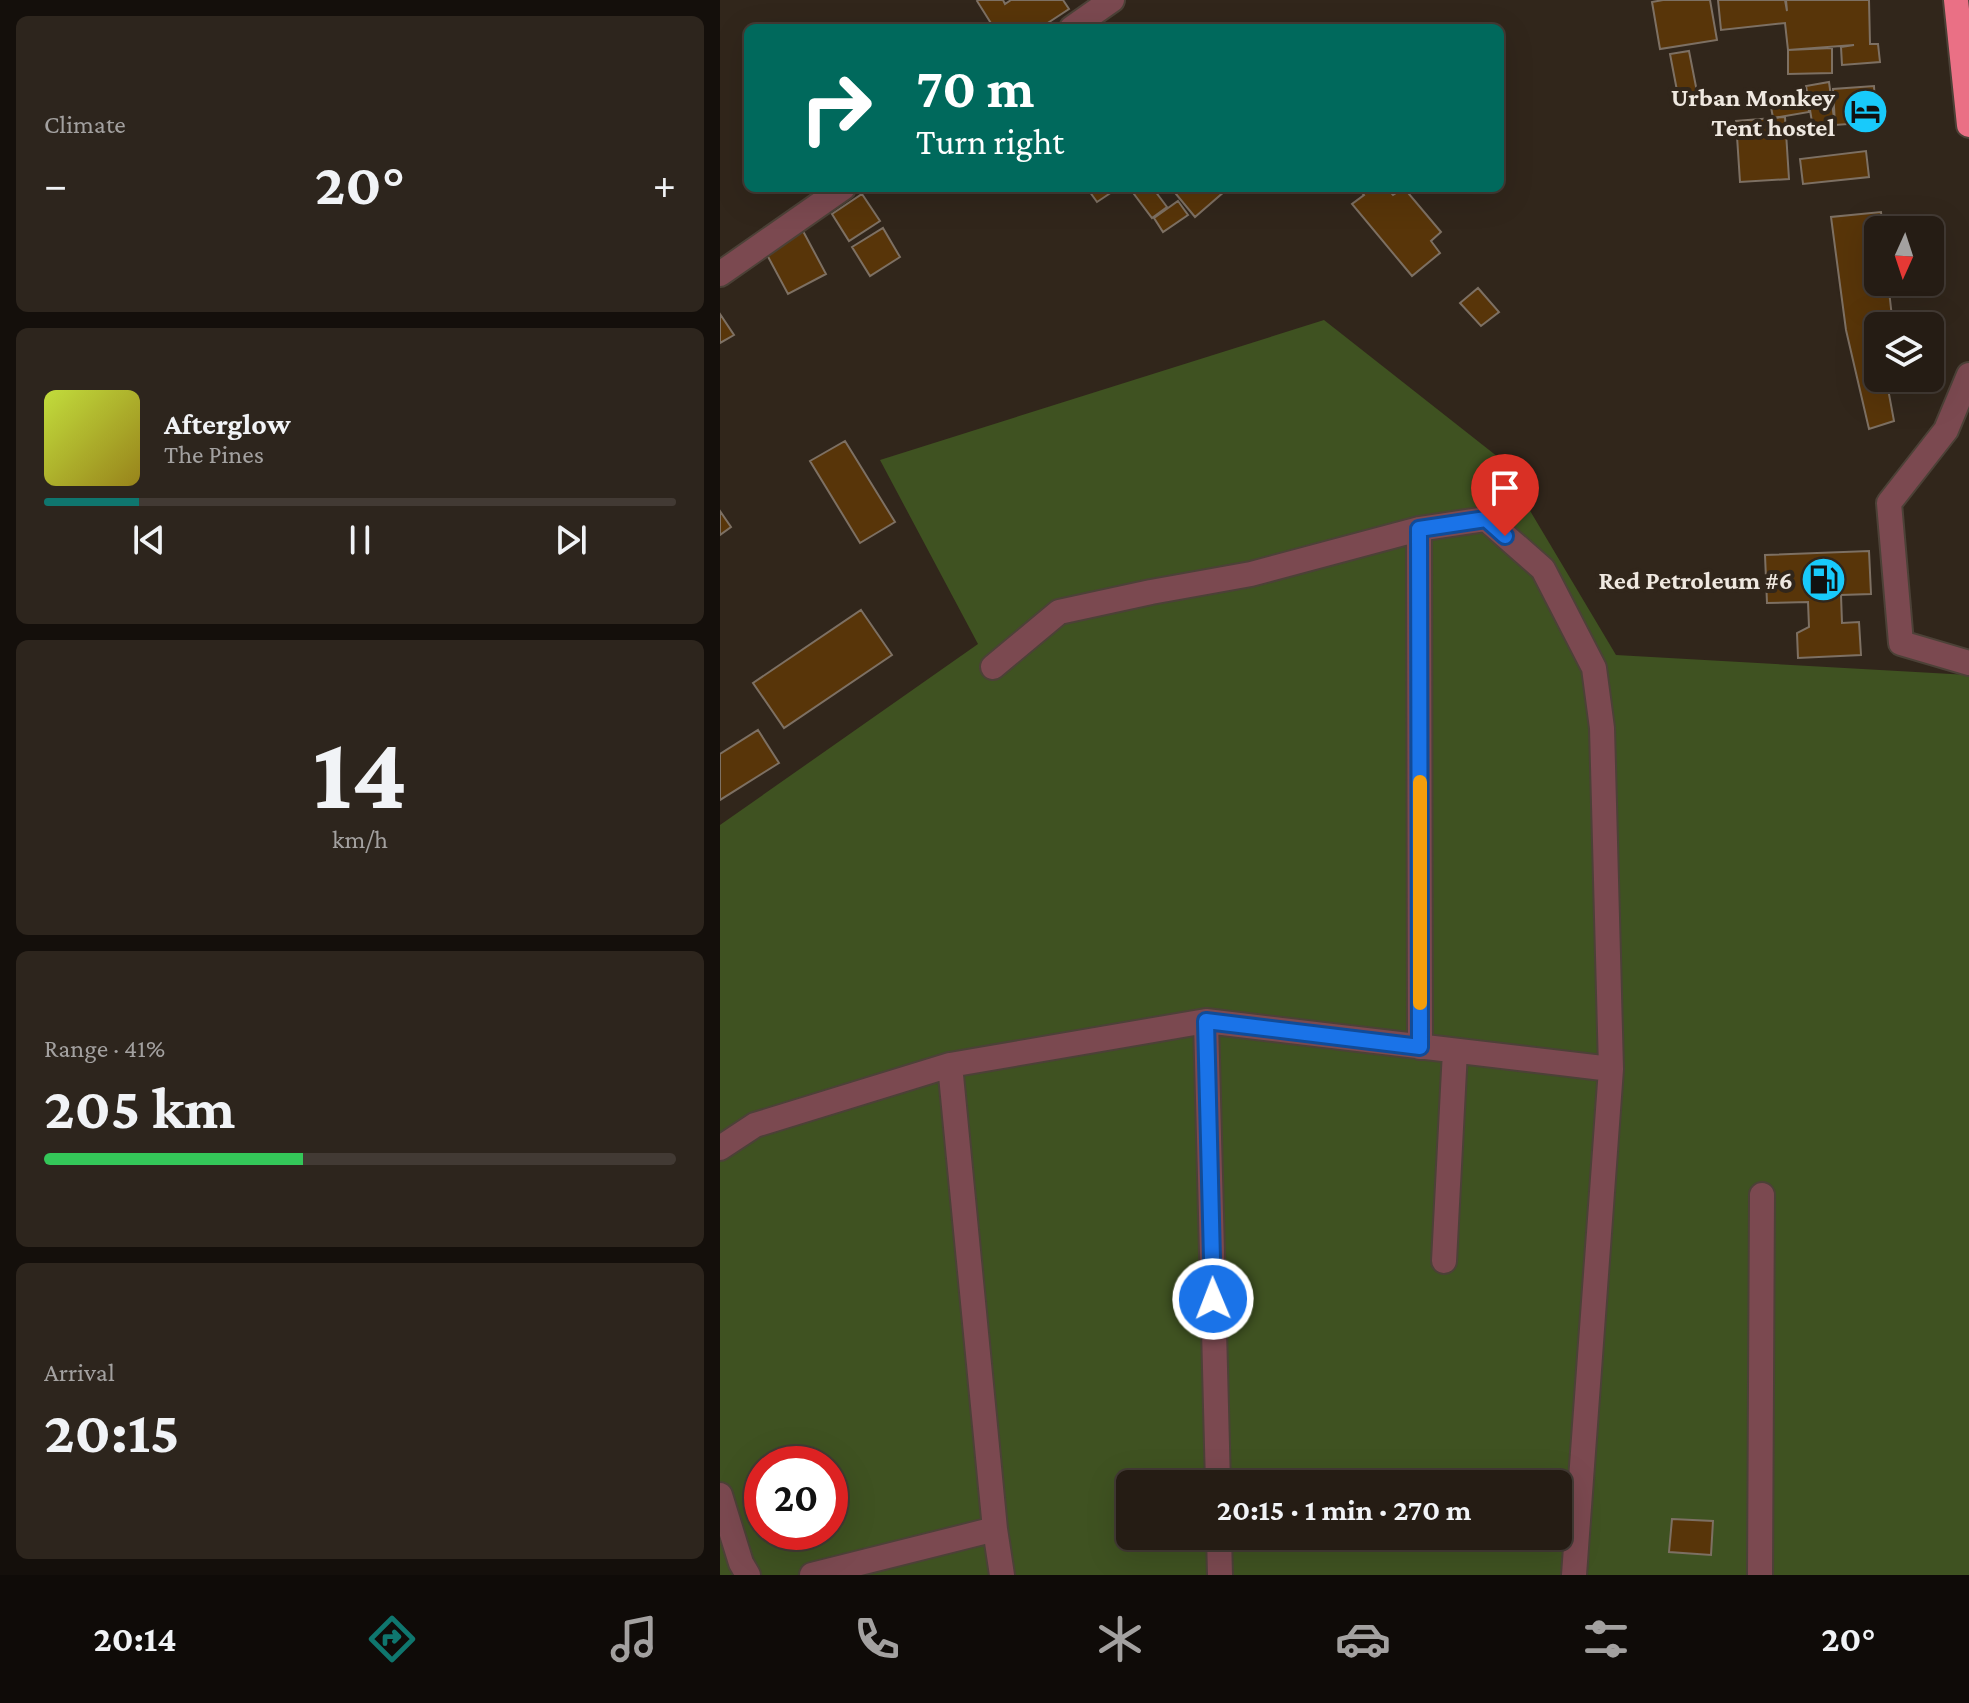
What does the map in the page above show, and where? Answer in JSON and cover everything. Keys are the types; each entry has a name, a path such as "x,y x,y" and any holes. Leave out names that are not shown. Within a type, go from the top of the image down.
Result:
{"highway":[{"path":"1956,0 1969,125"}],"street":[{"path":"1078,24 1112,0"},
{"path":"720,274 837,192"},
{"path":"1969,375 1946,430 1889,503 1901,643 1969,663"},
{"path":"993,667 1059,612 1251,574 1419,529 1486,519 1543,569 1594,668 1602,728 1611,1069 1574,1575"},
{"path":"1419,529 1420,1047"},
{"path":"720,1148 755,1125 950,1065 1206,1021 1611,1069"},
{"path":"1206,1021 1218,1470"},
{"path":"1444,1261 1455,1051"},
{"path":"950,1065 1002,1575"},
{"path":"1760,1575 1762,1195"},
{"path":"720,1495 741,1563 748,1575"},
{"path":"812,1575 995,1529"},
{"path":"1219,1550 1220,1575"}],"green space":[{"path":"1324,320 1498,457 1616,655 1969,675 1969,1575 720,1575 720,825 978,644 880,460"}],"building":[{"path":"1003,0 1005,4 1011,0 1063,0 1069,9 1046,24 991,24 977,1"},
{"path":"1710,0 1717,40 1660,49 1652,2"},
{"path":"1718,0 1785,0 1787,11 1786,0 1869,0 1870,44 1878,44 1880,62 1842,65 1841,47 1854,45 1788,50 1785,23 1721,30"},
{"path":"1832,48 1832,73 1788,74 1788,50"},
{"path":"1689,51 1698,97 1679,101 1670,54"},
{"path":"1829,82 1835,125 1813,128 1806,86"},
{"path":"1874,86 1876,122 1835,125 1833,89"},
{"path":"1807,95 1809,112 1773,118 1770,101"},
{"path":"1785,117 1789,179 1740,182 1736,121"},
{"path":"1866,151 1869,177 1803,184 1800,159"},
{"path":"1090,192 1112,192 1097,202"},
{"path":"1132,192 1156,192 1167,207 1152,218"},
{"path":"1174,192 1224,192 1195,217"},
{"path":"1361,192 1390,192 1393,195 1407,192 1441,232 1431,241 1440,253 1412,276 1352,204 1364,195"},
{"path":"862,194 880,221 849,241 832,214"},
{"path":"1178,201 1188,215 1163,232 1154,218"},
{"path":"1881,212 1881,216 1864,216 1864,296 1890,296 1891,312 1864,312 1864,392 1889,392 1894,421 1869,429 1846,330 1831,217"},
{"path":"883,228 900,257 870,276 852,247"},
{"path":"803,231 826,274 788,294 765,251"},
{"path":"1478,288 1499,312 1481,326 1460,303"},
{"path":"720,314 734,335 720,343"},
{"path":"845,441 895,522 860,543 810,461"},
{"path":"720,511 731,527 720,535"},
{"path":"1869,551 1871,594 1841,595 1842,623 1859,622 1861,655 1798,658 1797,633 1809,627 1808,602 1767,603 1765,555"},
{"path":"861,610 892,655 784,728 753,683"},
{"path":"758,730 779,763 720,800 720,754"},
{"path":"1672,1519 1713,1521 1711,1555 1669,1552"}],"slow traffic":[{"path":"1420,782 1420,1003"}],"place":[{"name":"Urban Monkey Tent hostel","path":"1866,112"},
{"name":"Red Petroleum #6","path":"1824,580"}],"route":[{"path":"1213,1299 1206,1021 1420,1047 1419,529 1486,519 1505,536"}]}
